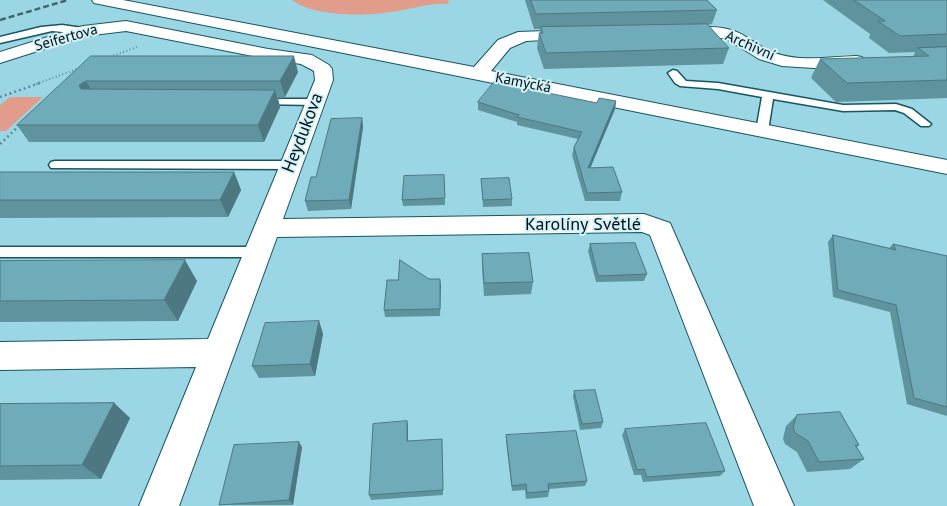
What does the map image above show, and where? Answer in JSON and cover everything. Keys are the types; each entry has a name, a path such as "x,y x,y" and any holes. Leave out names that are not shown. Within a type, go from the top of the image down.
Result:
{"street":[{"name":"Kamýcká","path":"99,0 172,28 478,74 947,168"},
{"name":"Seifertova","path":"0,58 83,31 126,26 172,28"},
{"name":"Heydukova","path":"159,506 324,75 323,69 312,62 172,28"},
{"name":"Archivní","path":"661,33 720,32 732,35 762,54 782,60 803,63 870,61"},
{"path":"478,74 504,44 524,36 592,35"},
{"name":"Karolíny Světlé","path":"261,240 644,223 661,229 774,506"},
{"path":"0,356 218,354"}],"lane":[{"path":"0,40 39,30 69,27 83,31"},
{"path":"673,73 684,84 718,86 843,108 896,107 908,111 925,124"},
{"path":"762,131 768,95"},
{"path":"248,102 314,102"},
{"path":"55,165 290,165"},
{"path":"0,252 261,240"}],"path":[{"path":"107,58 172,28"},
{"path":"0,97 82,67 75,73"},
{"path":"0,144 20,125"}],"shaded area":[{"path":"292,0 449,0 448,4 429,5 386,13 344,14 315,10 302,6"},
{"path":"10,97 43,97 6,131 0,131 0,105"}],"building":[{"path":"531,0 707,0 717,10 536,14"},
{"path":"854,0 947,0 947,34 900,36 878,21 885,21"},
{"path":"707,24 729,48 546,53 539,33 543,33 541,27"},
{"path":"947,47 947,80 847,83 820,59 929,56 918,48"},
{"path":"91,56 294,56 280,81 86,81 79,85 81,89 275,90 258,125 17,125"},
{"path":"494,82 597,103 599,98 616,101 588,168 613,167 622,192 587,193 574,147 582,132 517,117 519,115 478,102"},
{"path":"362,118 349,200 305,201 311,177 316,177 331,119"},
{"path":"0,172 234,172 220,200 0,200"},
{"path":"444,175 445,198 402,200 404,176"},
{"path":"509,178 512,199 483,200 481,179"},
{"path":"833,235 896,250 893,244 947,256 947,407 914,398 896,305 838,290"},
{"path":"635,243 647,274 598,276 590,244"},
{"path":"529,253 533,282 484,283 482,254"},
{"path":"185,260 164,300 0,301 0,261"},
{"path":"400,260 429,279 440,279 440,309 384,310 387,280 398,280"},
{"path":"319,321 310,364 252,366 265,323"},
{"path":"595,390 603,422 582,424 574,391"},
{"path":"114,403 82,465 0,466 0,404"},
{"path":"840,412 859,445 855,445 864,459 819,462 808,441 795,433 793,427 797,415"},
{"path":"407,421 407,441 442,439 443,490 369,495 373,424"},
{"path":"706,423 725,471 647,477 644,469 637,470 625,429"},
{"path":"576,431 587,481 548,484 549,491 527,493 526,484 512,486 506,435"},
{"path":"299,442 289,500 219,505 234,445"}],"railway":[{"path":"0,20 68,0"}]}
